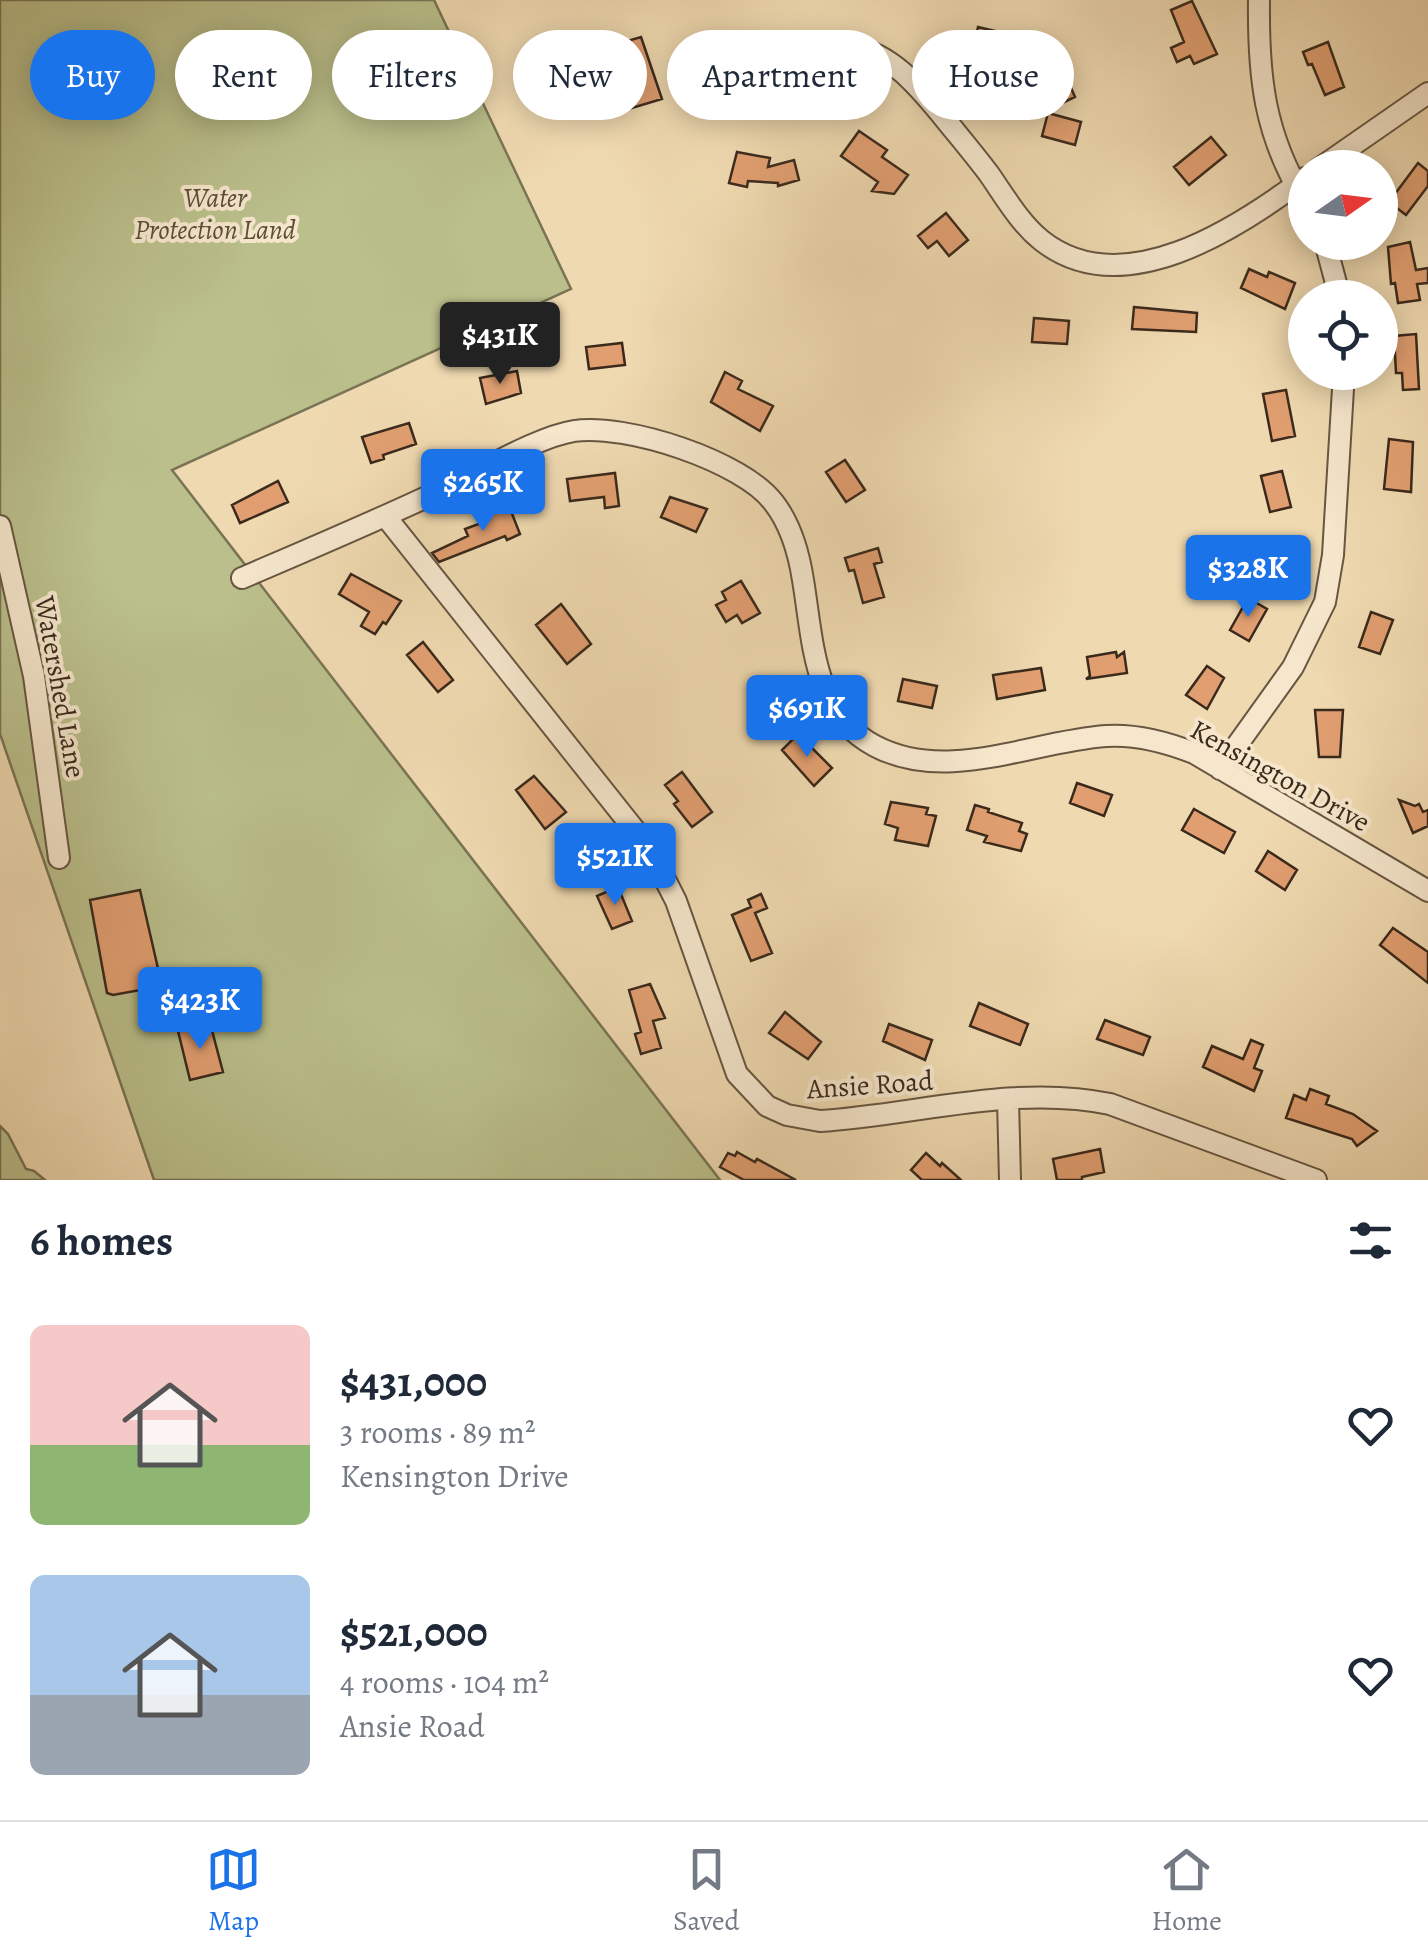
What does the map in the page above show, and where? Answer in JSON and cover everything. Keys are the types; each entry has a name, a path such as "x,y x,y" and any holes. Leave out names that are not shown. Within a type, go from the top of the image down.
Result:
{"street":[{"path":"1259,0 1266,112 1277,148 1288,166"},
{"path":"892,65 920,88 1034,234 1061,253 1123,264 1180,252 1288,196"},
{"path":"1346,150 1428,94"},
{"path":"1220,768 1294,667 1325,602 1333,555 1343,390"},
{"name":"Kensington Drive","path":"242,578 571,432 607,429 662,442 740,474 775,504 798,557 812,650 824,688 854,732 876,747 929,760 955,760 1122,736 1178,747 1428,891"},
{"name":"Ansie Road","path":"386,516 660,865 731,1064 758,1099 787,1115 820,1121 1008,1100 1060,1097 1110,1104 1316,1180"},
{"name":"Watershed Lane","path":"0,526 34,676 59,858"},
{"path":"1008,1100 1010,1180"}],"green space":[{"name":"Water Protection Land","path":"0,0 434,0 448,30 332,30 332,120 491,120 571,289 172,470 720,1180 154,1180 0,734"},
{"path":"0,1126 26,1169 45,1180 0,1180"}],"building":[{"path":"1192,1 1217,54 1194,64 1190,56 1177,62 1171,48 1184,42 1171,10"},
{"path":"1328,42 1344,87 1325,95 1303,52"},
{"path":"647,55 662,99 647,104"},
{"path":"1046,120 1081,122 1075,145 1042,136"},
{"path":"859,131 887,150 882,157 908,175 894,194 872,191 878,182 841,156"},
{"path":"1211,137 1226,155 1189,185 1174,167"},
{"path":"737,152 770,158 768,167 794,160 799,180 778,186 748,181 747,187 729,183"},
{"path":"1418,163 1428,171 1428,186 1406,215 1398,209 1398,190"},
{"path":"946,213 968,240 949,256 937,241 928,248 918,236"},
{"path":"1410,242 1416,270 1428,268 1428,283 1417,284 1420,300 1398,303 1398,280 1391,280 1389,260 1398,260 1398,245"},
{"path":"1249,269 1267,277 1269,272 1288,280 1288,301 1285,309 1241,288"},
{"path":"1134,307 1197,313 1196,332 1132,329"},
{"path":"1034,318 1069,321 1067,344 1032,342"},
{"path":"1416,334 1419,389 1403,390 1402,373 1398,373 1398,336"},
{"path":"622,343 625,365 589,369 586,347"},
{"path":"517,371 521,393 486,404 480,378"},
{"path":"725,372 742,381 738,389 773,406 760,431 711,402"},
{"path":"1286,390 1295,436 1272,441 1263,394"},
{"path":"409,423 416,444 371,463 362,437"},
{"path":"1389,439 1413,442 1411,492 1384,489"},
{"path":"845,460 865,490 846,502 826,472"},
{"path":"1282,471 1291,507 1270,512 1261,476"},
{"path":"615,473 619,506 605,508 604,497 570,501 567,479"},
{"path":"278,481 288,502 240,523 232,505"},
{"path":"670,497 707,509 696,532 661,517"},
{"path":"509,506 520,534 507,540 505,536 439,562 432,553 468,536 465,529 484,522 482,517"},
{"path":"878,548 882,562 874,564 884,597 863,603 854,570 849,571 845,558"},
{"path":"351,574 401,601 375,634 361,626 369,612 339,594"},
{"path":"741,581 760,613 742,623 737,615 726,622 716,605 726,600 722,592"},
{"path":"1248,598 1267,609 1249,641 1230,630"},
{"path":"561,604 591,644 567,664 536,625"},
{"path":"1371,612 1393,620 1380,654 1359,647"},
{"path":"423,642 453,680 438,692 407,655"},
{"path":"1116,652 1117,657 1124,652 1127,673 1086,679 1090,676 1087,657"},
{"path":"1207,666 1224,678 1207,709 1186,695"},
{"path":"1041,668 1045,690 997,699 993,675"},
{"path":"903,679 937,686 932,708 898,701"},
{"path":"1315,710 1343,710 1340,757 1319,757"},
{"path":"798,734 832,768 814,786 782,750"},
{"path":"682,772 712,812 692,827 665,785"},
{"path":"534,776 566,812 545,829 516,790"},
{"path":"1077,783 1112,795 1104,816 1070,803"},
{"path":"1399,800 1419,804 1423,812 1428,810 1428,826 1413,833"},
{"path":"891,802 928,808 926,814 936,816 928,846 895,840 898,828 885,824"},
{"path":"975,805 1022,823 1019,831 1027,834 1021,851 984,842 987,836 967,830"},
{"path":"1194,809 1235,832 1224,853 1182,830"},
{"path":"1268,851 1297,870 1285,890 1256,871"},
{"path":"618,887 632,921 612,929 597,896"},
{"path":"140,890 162,986 113,995 107,993 90,900"},
{"path":"761,894 767,908 755,913 772,953 751,961 732,915 751,907 748,900"},
{"path":"1393,928 1428,952 1428,983 1380,945"},
{"path":"650,984 665,1018 653,1021 661,1048 641,1054 635,1034 641,1032 629,990"},
{"path":"979,1003 1028,1024 1020,1045 970,1026"},
{"path":"785,1012 821,1042 808,1059 769,1033"},
{"path":"1105,1020 1150,1037 1143,1055 1097,1039"},
{"path":"210,1023 223,1072 190,1080 178,1031"},
{"path":"889,1024 932,1040 925,1060 883,1041"},
{"path":"1251,1040 1263,1045 1254,1068 1262,1071 1254,1091 1203,1067 1212,1046 1243,1059"},
{"path":"1310,1089 1329,1096 1326,1104 1353,1114 1377,1131 1357,1146 1352,1139 1286,1118 1294,1095 1306,1100"},
{"path":"1100,1149 1104,1172 1082,1180 1057,1180 1053,1159"},
{"path":"737,1152 796,1180 744,1180 720,1167 728,1153 735,1156"},
{"path":"926,1153 961,1180 922,1180 911,1170"}]}
